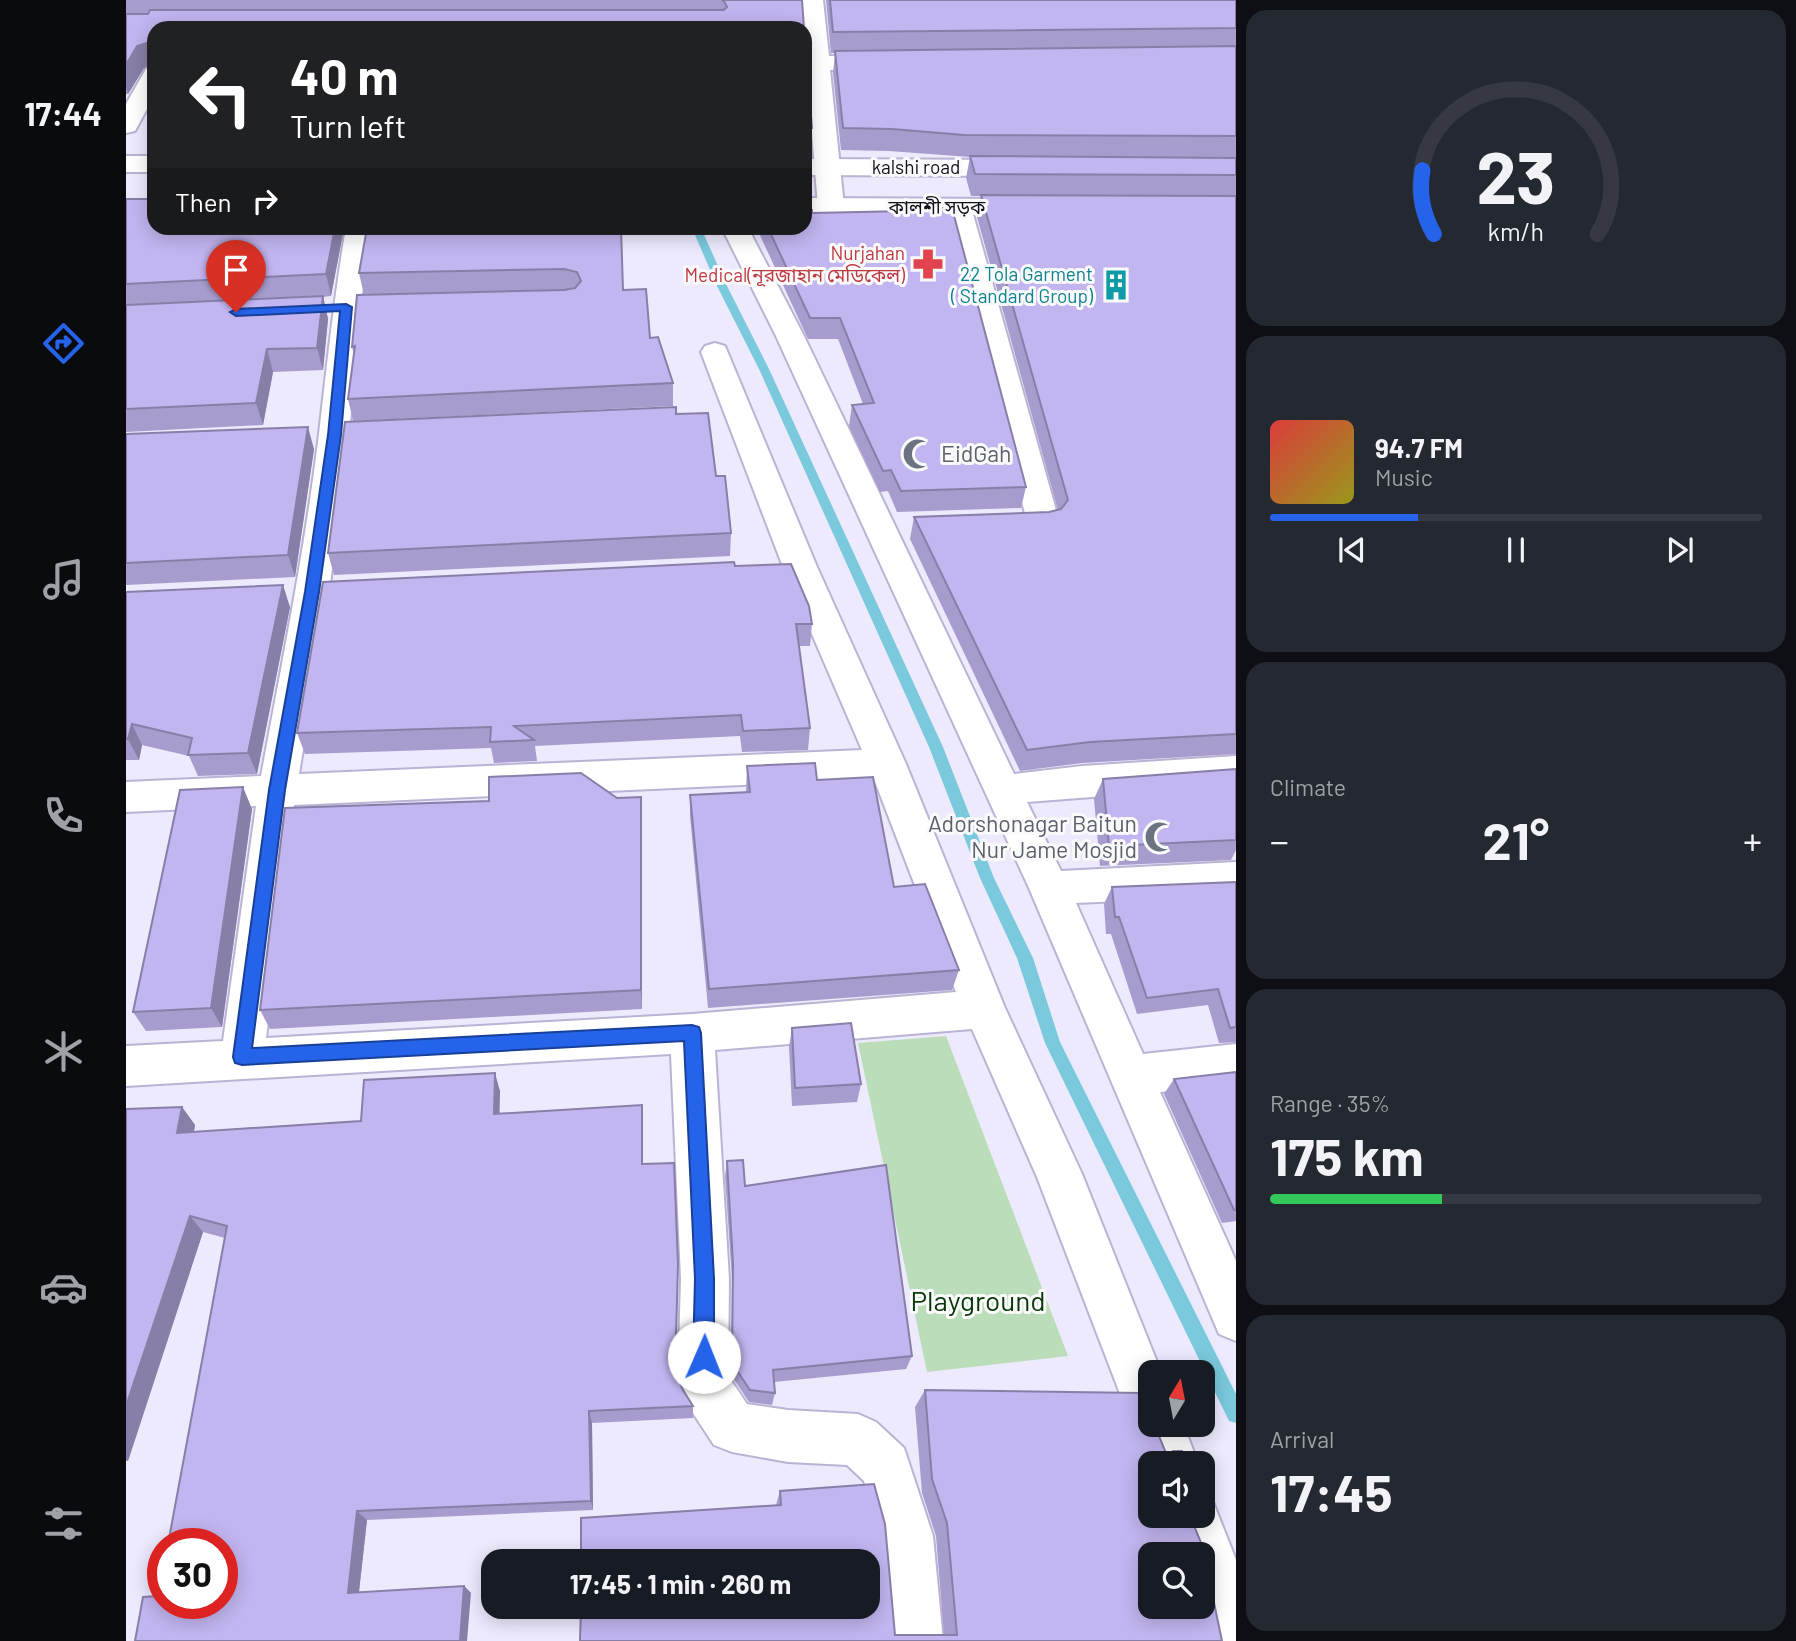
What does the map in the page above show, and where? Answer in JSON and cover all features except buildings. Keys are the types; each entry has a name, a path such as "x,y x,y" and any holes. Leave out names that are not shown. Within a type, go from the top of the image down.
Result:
{"street":[{"path":"811,21 812,0"},
{"path":"812,37 819,63 816,167 838,206 921,193 1047,189"},
{"path":"819,63 902,62"},
{"path":"126,125 133,99 147,83"},
{"path":"126,164 147,164"},
{"name":"kalshi road","path":"816,167 1047,189"},
{"name":"কালশী সড়ক","path":"812,206 958,207 1047,189"},
{"path":"958,207 1034,521"},
{"path":"242,1057 277,790 312,592 334,435 346,307 358,235"},
{"path":"739,235 892,526 1004,790 1130,1075 1220,1241 1236,1317"},
{"path":"715,352 725,416 786,568 887,764 984,1009 1059,1174 1138,1376"},
{"path":"126,797 887,764"},
{"path":"1004,790 1082,781 1236,771"},
{"path":"1049,888 1236,879"},
{"path":"126,1066 242,1057 692,1033 984,1009"},
{"path":"692,1033 705,1279 703,1383 732,1427 788,1436 858,1440 886,1466 906,1536 915,1641"},
{"path":"1130,1075 1236,1064"},
{"path":"1197,1528 1236,1629"}],"green space":[{"name":"Playground","path":"946,1036 1068,1356 927,1372 858,1043"}],"waterway":[{"path":"699,235 764,369 936,747 987,878 1025,958 1053,1043 1236,1414"}],"place":[{"name":"Nurjahan Medical(নূরজাহান মেডিকেল)","path":"928,264"},
{"name":"22 Tola Garment ( Standard Group)","path":"1116,285"},
{"name":"EidGah","path":"918,454"},
{"name":"Adorshonagar Baitun Nur Jame Mosjid","path":"1160,837"}],"route":[{"path":"236,312 346,307 334,435 312,592 277,790 242,1057 692,1033 705,1279 704,1357"}]}
